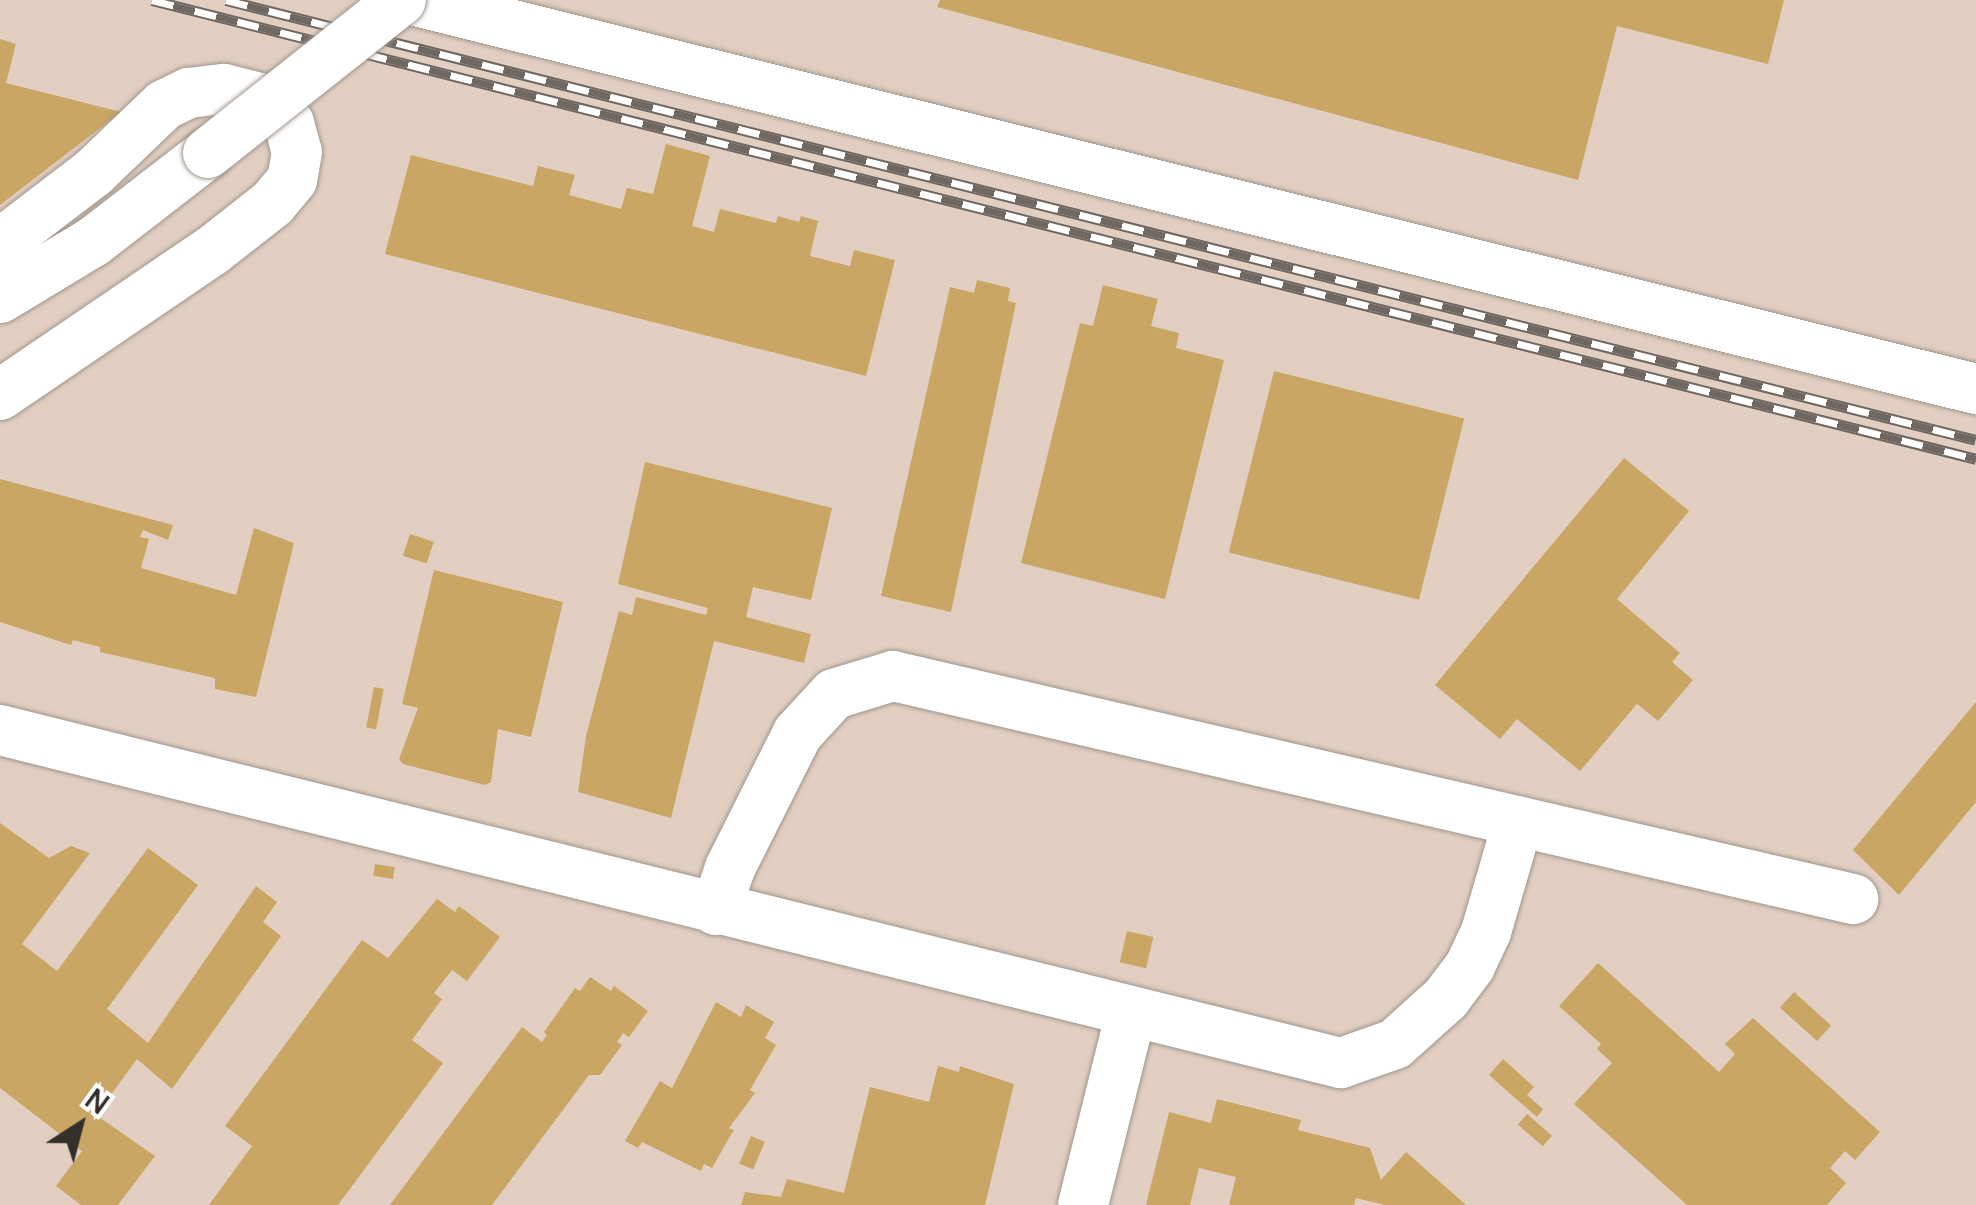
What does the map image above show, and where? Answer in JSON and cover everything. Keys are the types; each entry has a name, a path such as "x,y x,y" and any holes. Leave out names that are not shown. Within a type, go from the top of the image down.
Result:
{"street":[{"path":"0,298 93,242 402,0"},
{"path":"412,0 537,14 1976,390"},
{"path":"0,244 92,173 164,105 189,93 224,88 259,98 289,124 297,152 292,180 273,203 213,250 0,395"},
{"path":"716,910 730,868 798,733 834,694 893,676 1854,899"},
{"path":"0,730 1341,1064 1395,1044 1446,998 1470,966 1486,932 1518,822"},
{"path":"1084,1205 1131,1012"}],"shaded area":[{"path":"0,0 1976,0 1976,1205 0,1205"}],"building":[{"path":"940,0 1784,0 1768,64 1617,26 1578,180 937,7"},
{"path":"0,39 16,44 6,83 121,112 0,205"},
{"path":"666,144 710,156 692,226 714,232 720,209 776,223 778,216 799,222 801,216 818,221 810,256 850,266 854,250 895,260 866,376 385,254 411,155 533,186 538,166 575,175 569,195 621,209 627,188 653,194"},
{"path":"977,280 1010,288 1008,301 1016,303 951,612 881,596 950,287 974,293"},
{"path":"1103,285 1158,299 1151,326 1179,333 1176,348 1224,360 1165,599 1021,563 1080,323 1093,326"},
{"path":"1274,371 1464,418 1419,600 1229,552"},
{"path":"1624,458 1689,511 1617,599 1680,653 1672,662 1693,680 1658,721 1637,704 1580,771 1517,719 1500,739 1435,685"},
{"path":"645,462 832,508 811,600 753,587 746,617 811,634 804,663 714,641 671,818 578,792 586,736 619,611 632,615 636,597 706,615 708,608 618,584"},
{"path":"0,479 173,525 168,540 143,530 140,537 149,539 141,568 236,595 254,528 294,543 256,697 215,689 215,678 100,652 100,647 73,640 71,645 0,622"},
{"path":"410,534 434,542 427,564 403,556"},
{"path":"434,570 563,602 531,737 498,729 491,782 485,785 403,764 399,759 418,708 402,704"},
{"path":"374,687 384,689 376,729 366,727"},
{"path":"1976,702 1976,802 1899,895 1853,850"},
{"path":"0,823 49,858 71,846 90,853 22,944 57,971 148,848 198,885 107,1009 148,1043 256,886 277,902 263,922 281,936 172,1089 137,1059 96,1115 155,1156 118,1205 81,1205 56,1186 82,1151 0,1088"},
{"path":"375,864 395,867 393,879 373,876"},
{"path":"437,899 455,912 459,906 500,937 467,981 452,970 434,993 442,999 412,1040 443,1063 338,1205 209,1205 252,1146 225,1126 362,940 388,958"},
{"path":"1127,931 1153,937 1146,968 1120,962"},
{"path":"1598,963 1719,1072 1735,1054 1725,1044 1753,1018 1880,1132 1855,1160 1845,1151 1830,1168 1846,1183 1827,1205 1687,1205 1574,1104 1612,1063 1597,1049 1601,1044 1559,1006"},
{"path":"590,977 611,991 614,986 648,1011 629,1037 623,1033 617,1042 622,1045 600,1075 589,1075 492,1205 390,1205 522,1027 542,1042 547,1035 544,1032 575,988 580,991"},
{"path":"1794,992 1831,1025 1817,1041 1780,1008"},
{"path":"716,1002 741,1017 746,1005 774,1022 765,1038 776,1045 750,1090 755,1093 729,1128 734,1130 712,1168 704,1164 701,1171 642,1142 638,1148 625,1141 660,1081 672,1088"},
{"path":"1503,1059 1534,1087 1527,1095 1543,1109 1537,1117 1489,1075"},
{"path":"938,1066 959,1072 960,1066 1014,1084 985,1205 741,1205 745,1192 781,1197 787,1179 844,1193 870,1087 929,1102"},
{"path":"1217,1099 1301,1120 1298,1130 1370,1148 1381,1180 1406,1152 1466,1205 1385,1205 1356,1198 1354,1205 1229,1205 1236,1177 1199,1168 1190,1205 1146,1205 1169,1112 1211,1123"},
{"path":"1527,1114 1552,1136 1543,1146 1518,1125"},
{"path":"751,1136 765,1142 753,1169 739,1164"}],"railway":[{"path":"152,0 1976,459"},
{"path":"226,0 1976,440"}]}
